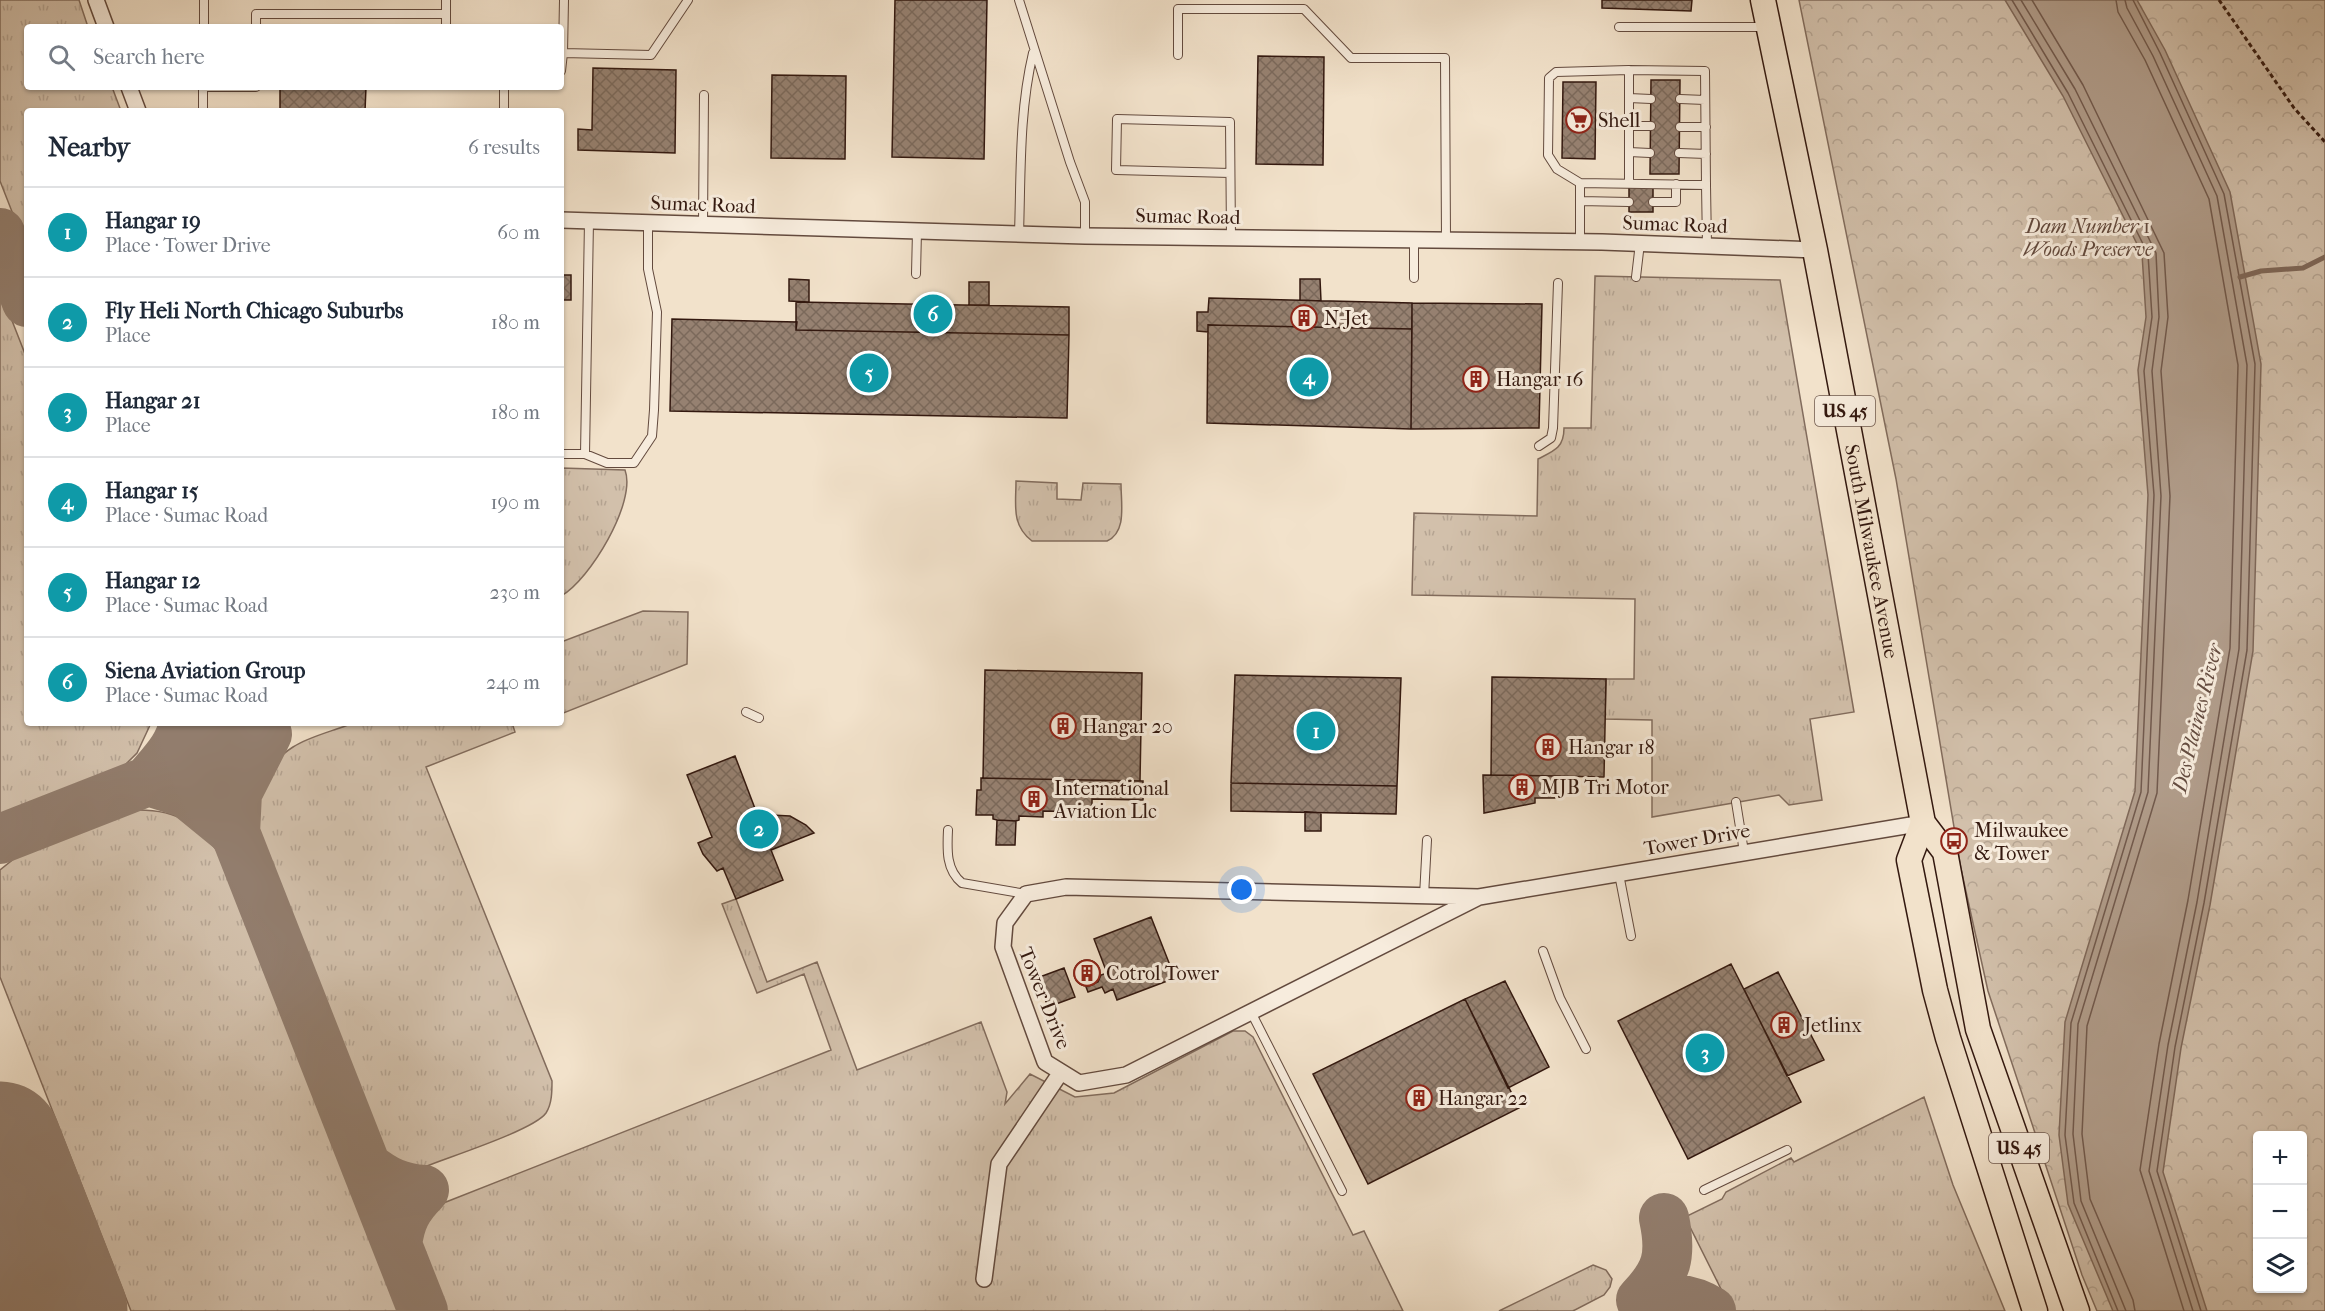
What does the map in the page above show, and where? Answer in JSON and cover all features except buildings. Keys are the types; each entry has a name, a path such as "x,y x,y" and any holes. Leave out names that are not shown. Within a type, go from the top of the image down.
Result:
{"main road":[{"name":"South Milwaukee Avenue","path":"1763,0 1815,250 1923,823 1945,852 1978,1029 2078,1311"},
{"name":"US 45","path":"1923,823 1909,860 1935,990 1948,1038 2035,1311"}],"street":[{"path":"96,0 105,24"},
{"path":"130,90 137,108"},
{"name":"Sumac Road","path":"564,220 1085,236 1640,243 1815,250"},
{"name":"Tower Drive","path":"1479,897 1126,1075 1079,1083 1045,1062 1003,947 1005,923 1026,894 1066,887 1479,897 1923,823"},
{"path":"984,1279 999,1164 1061,1072"}],"lane":[{"path":"204,0 204,24"},
{"path":"446,0 446,24"},
{"path":"564,0 564,24"},
{"path":"564,53 651,55 688,0"},
{"path":"1019,0 1085,202 1085,236"},
{"path":"1178,55 1178,9 1304,9 1350,58 1445,58 1446,240"},
{"path":"256,24 256,14 446,14"},
{"path":"1618,27 1769,27"},
{"path":"1019,234 1022,135 1027,78 1034,51"},
{"path":"1629,70 1629,183"},
{"path":"1706,185 1581,183 1557,169 1548,155 1549,78 1556,72 1705,71 1707,246"},
{"path":"203,90 203,108"},
{"path":"504,90 504,108"},
{"path":"702,225 704,95"},
{"path":"1629,98 1651,99"},
{"path":"1680,99 1705,100"},
{"path":"1230,173 1116,170 1117,119 1230,122 1231,238"},
{"path":"1629,126 1651,126"},
{"path":"1680,126 1706,126"},
{"path":"1629,152 1650,153"},
{"path":"1679,153 1706,154"},
{"path":"1580,242 1581,183"},
{"path":"1653,202 1676,202 1676,184"},
{"path":"1580,201 1629,202"},
{"path":"585,454 590,221"},
{"path":"564,454 585,454 607,463 634,463 652,436 657,312 648,269 648,223"},
{"path":"916,274 917,231"},
{"path":"1414,240 1414,278"},
{"path":"1636,277 1640,243"},
{"path":"1539,446 1551,438 1553,428 1558,283"},
{"path":"746,712 759,718"},
{"path":"1736,802 1744,852"},
{"path":"948,830 950,866 954,876 962,884 1026,894"},
{"path":"1424,896 1427,840"},
{"path":"1619,874 1631,936"},
{"path":"1543,951 1560,998 1586,1049"},
{"path":"1251,1012 1342,1191"},
{"path":"1704,1190 1787,1150"}],"path":[{"path":"2219,0 2294,108 2325,142"}],"green space":[{"path":"0,0 79,0 87,24 24,24 24,90 113,90 120,108 24,108 24,242 0,181"},
{"name":"Dam Number 1 Woods Preserve","path":"1799,0 2325,0 2325,1311 2097,1311 2082,1275 1988,991 1961,869 1896,479"},
{"path":"1595,276 1780,280 1854,712 1810,719 1822,800 1789,805 1779,795 1652,817 1652,720 1605,719 1606,679 1634,679 1635,599 1412,595 1414,513 1537,516 1538,459 1557,448 1564,435 1564,428 1591,428"},
{"path":"0,290 24,351 24,726 150,726 137,753 118,772 0,819"},
{"path":"564,468 625,470 627,484 617,520 597,558 572,588 564,594"},
{"path":"1016,481 1057,483 1057,499 1081,500 1083,483 1121,484 1122,517 1118,531 1107,541 1032,541 1025,535 1016,514"},
{"path":"643,611 688,612 687,664 564,713 564,641"},
{"path":"345,726 513,726 515,732 426,767 552,1081 551,1102 546,1113 538,1120 490,1142 427,1166 395,1160 379,1146 263,851 260,837 258,808 260,794 271,768 293,747"},
{"path":"135,810 164,812 187,822 206,837 224,860 400,1311 131,1311 0,977 0,870 20,854"},
{"path":"736,899 767,982 817,962 857,1070 981,1022 1007,1092 1005,1104 1030,1074 1075,1097 1114,1093 1233,1031 1245,1031 1253,1037 1353,1235 1364,1231 1403,1311 443,1311 424,1268 420,1244 429,1219 441,1204 831,1050 804,974 757,993 722,904"},
{"path":"1924,1097 1953,1185 2005,1311 1732,1311 1685,1217 1722,1199 1726,1192 1791,1158 1794,1162"},
{"path":"1593,1265 1606,1270 1612,1279 1610,1287 1604,1295 1573,1311 1499,1311"}],"water":[{"name":"Des Plaines River","path":"2005,0 2137,0 2165,50 2230,192 2261,364 2253,651 2210,905 2181,1048 2163,1172 2207,1311 2113,1311 2068,1204 2059,1135 2065,1022 2135,791 2148,495 2138,370 2146,317 2142,254 2063,96"}],"waterway":[{"path":"2240,277 2261,271 2303,268 2325,257"}],"taxiway":[{"path":"0,233 24,294"},
{"path":"183,726 175,747 148,781 186,793 235,833 237,793 267,734 237,732 221,726"},
{"path":"193,726 423,1311"},
{"path":"0,839 179,769"},
{"path":"366,1166 393,1183 424,1190 405,1214 397,1245"},
{"path":"1664,1218 1667,1243 1665,1263 1657,1281 1641,1300 1677,1299 1694,1303 1711,1311"}],"runway":[{"path":"0,1143 66,1311"}],"place":[{"name":"Shell","path":"1579,120"},
{"name":"Siena Aviation Group","path":"933,314"},
{"name":"N-Jet","path":"1304,318"},
{"name":"Hangar 12","path":"869,373"},
{"name":"Hangar 15","path":"1309,377"},
{"name":"Hangar 16","path":"1476,379"},
{"name":"Hangar 20","path":"1063,726"},
{"name":"Hangar 19","path":"1316,731"},
{"name":"Hangar 18","path":"1548,747"},
{"name":"MJB Tri Motor","path":"1522,787"},
{"name":"International Aviation Llc","path":"1034,799"},
{"name":"Fly Heli North Chicago Suburbs","path":"759,829"},
{"name":"Milwaukee & Tower","path":"1954,841"},
{"name":"Cotrol Tower","path":"1087,973"},
{"name":"Jetlinx","path":"1784,1025"},
{"name":"Hangar 21","path":"1705,1053"},
{"name":"Hangar 22","path":"1419,1098"}]}
